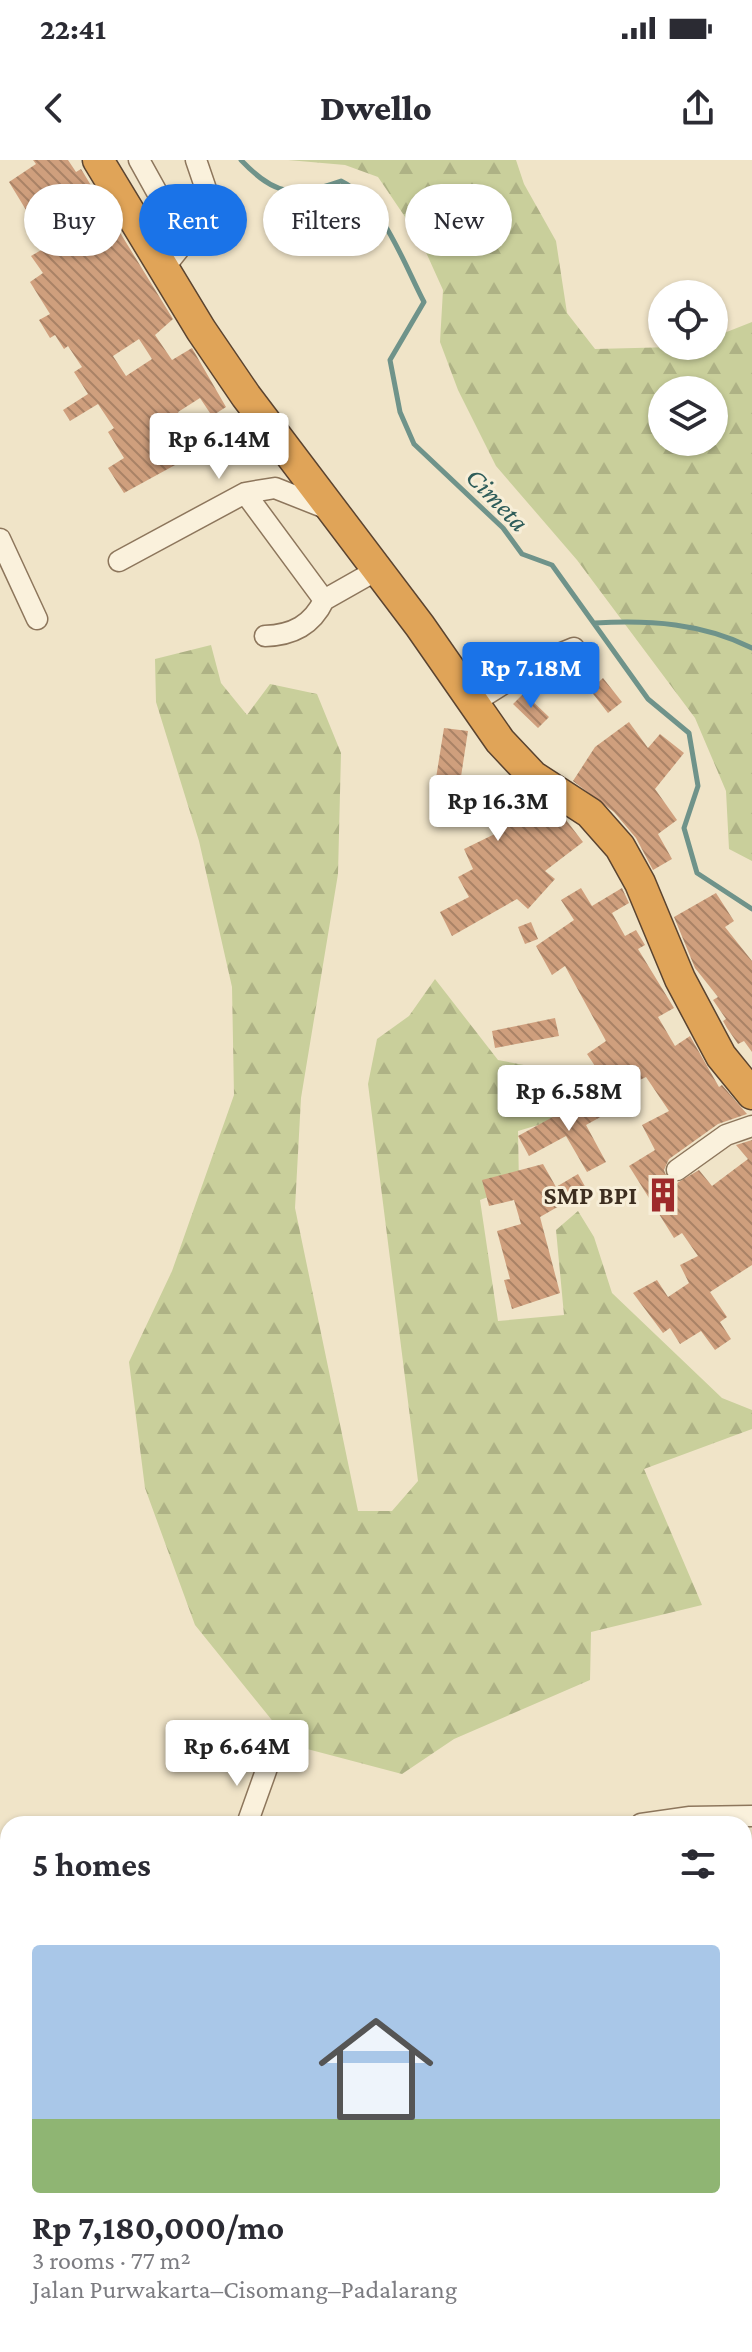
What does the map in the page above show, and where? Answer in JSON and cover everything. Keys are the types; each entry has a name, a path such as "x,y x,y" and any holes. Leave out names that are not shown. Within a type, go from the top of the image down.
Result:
{"highway":[{"path":"98,160 163,269 246,396 514,759 533,776 590,813 620,847 640,883 680,979 721,1056 747,1078"}],"street":[{"path":"139,160 152,184"},
{"path":"196,160 203,184"},
{"path":"163,269 173,256"},
{"path":"119,561 245,493 266,488 286,490 328,509"},
{"path":"245,493 324,600"},
{"path":"0,539 37,619"},
{"path":"265,636 296,631 317,613 324,600 377,570"},
{"path":"473,703 535,664 574,648"},
{"path":"677,1170 726,1135 752,1126"},
{"path":"250,1816 267,1768"}],"green space":[{"path":"288,160 516,160 524,184 556,241 567,313 595,349 648,348 648,360 728,360 728,331 752,322 752,861 729,849 726,791 695,718 577,560 496,466 458,390 440,342 443,290 428,256 512,256 512,184 405,184 405,217 389,193 389,184 383,184 378,177 345,165"},
{"path":"211,645 221,683 247,715 270,684 317,694 341,753 338,874 301,1098 295,1208 358,1511 392,1511 418,1481 368,1084 377,1039 409,1016 435,979 498,1060 587,1077 572,1115 518,1131 519,1185 480,1200 498,1321 564,1315 556,1230 578,1211 594,1237 612,1293 722,1398 752,1410 752,1429 644,1469 702,1605 591,1632 590,1680 454,1739 402,1774 292,1745 195,1625 145,1488 129,1362 172,1271 234,1095 232,987 199,841 156,702 155,659"}],"building":[{"path":"33,160 68,160 76,172 81,169 90,184 24,184 24,207 9,182 36,164"},
{"path":"123,237 173,319 155,335 172,360 192,348 226,407 212,416 200,398 178,412 201,457 190,464 186,459 124,493 108,468 124,458 108,432 114,428 98,404 70,421 63,410 88,394 74,372 82,367 68,346 64,349 55,335 50,338 39,320 50,314 30,282 43,273 31,256 123,256","holes":["139,339 152,359 126,376 113,356"]},
{"path":"603,678 622,702 608,713 590,690"},
{"path":"524,693 549,717 538,728 513,704"},
{"path":"629,722 648,748 660,734 684,753 655,789 677,820 658,834 672,859 653,870 636,838 614,812 573,781 595,747"},
{"path":"444,728 468,731 460,783 493,789 487,826 509,796 543,818 550,809 566,820 583,842 545,871 555,879 528,909 517,899 452,936 440,912 469,897 458,877 473,869 464,849 505,829 442,819 445,798 433,797"},
{"path":"581,888 592,906 622,888 629,903 612,913 625,936 636,930 645,945 638,949 674,1008 658,1017 675,1046 690,1036 719,1087 722,1085 747,1114 718,1124 669,1159 664,1170 667,1178 677,1183 699,1170 712,1186 748,1159 736,1145 752,1140 752,1265 710,1292 727,1317 720,1322 731,1339 715,1350 701,1331 680,1344 670,1328 663,1333 633,1293 657,1280 668,1297 689,1283 680,1265 698,1256 682,1233 674,1238 629,1166 655,1150 642,1125 669,1111 646,1077 600,1099 590,1081 601,1075 587,1054 606,1041 565,966 552,975 536,946 574,920 561,900"},
{"path":"716,893 734,921 725,927 752,961 752,1052 744,1041 738,1044 727,1028 723,1021 726,1019 713,1000 718,997 695,968 674,917"},
{"path":"531,922 538,939 525,944 518,927"},
{"path":"555,1018 559,1036 495,1048 492,1031"},
{"path":"593,1095 604,1115 586,1125 606,1162 587,1172 566,1136 529,1156 518,1136"},
{"path":"543,1164 556,1187 578,1174 587,1190 540,1217 560,1293 512,1309 504,1280 510,1279 497,1231 521,1224 514,1200 489,1206 482,1180"}],"waterway":[{"name":"Cimeta","path":"241,160 265,181 287,190 311,190 341,181 369,203 380,218 424,302 390,360 400,412 414,444 503,528 522,554 552,565 648,699 689,733 698,786 684,828 697,873 752,909"},
{"path":"595,623 636,622 695,628 752,648"}],"place":[{"name":"SMP BPI","path":"663,1195"}]}
